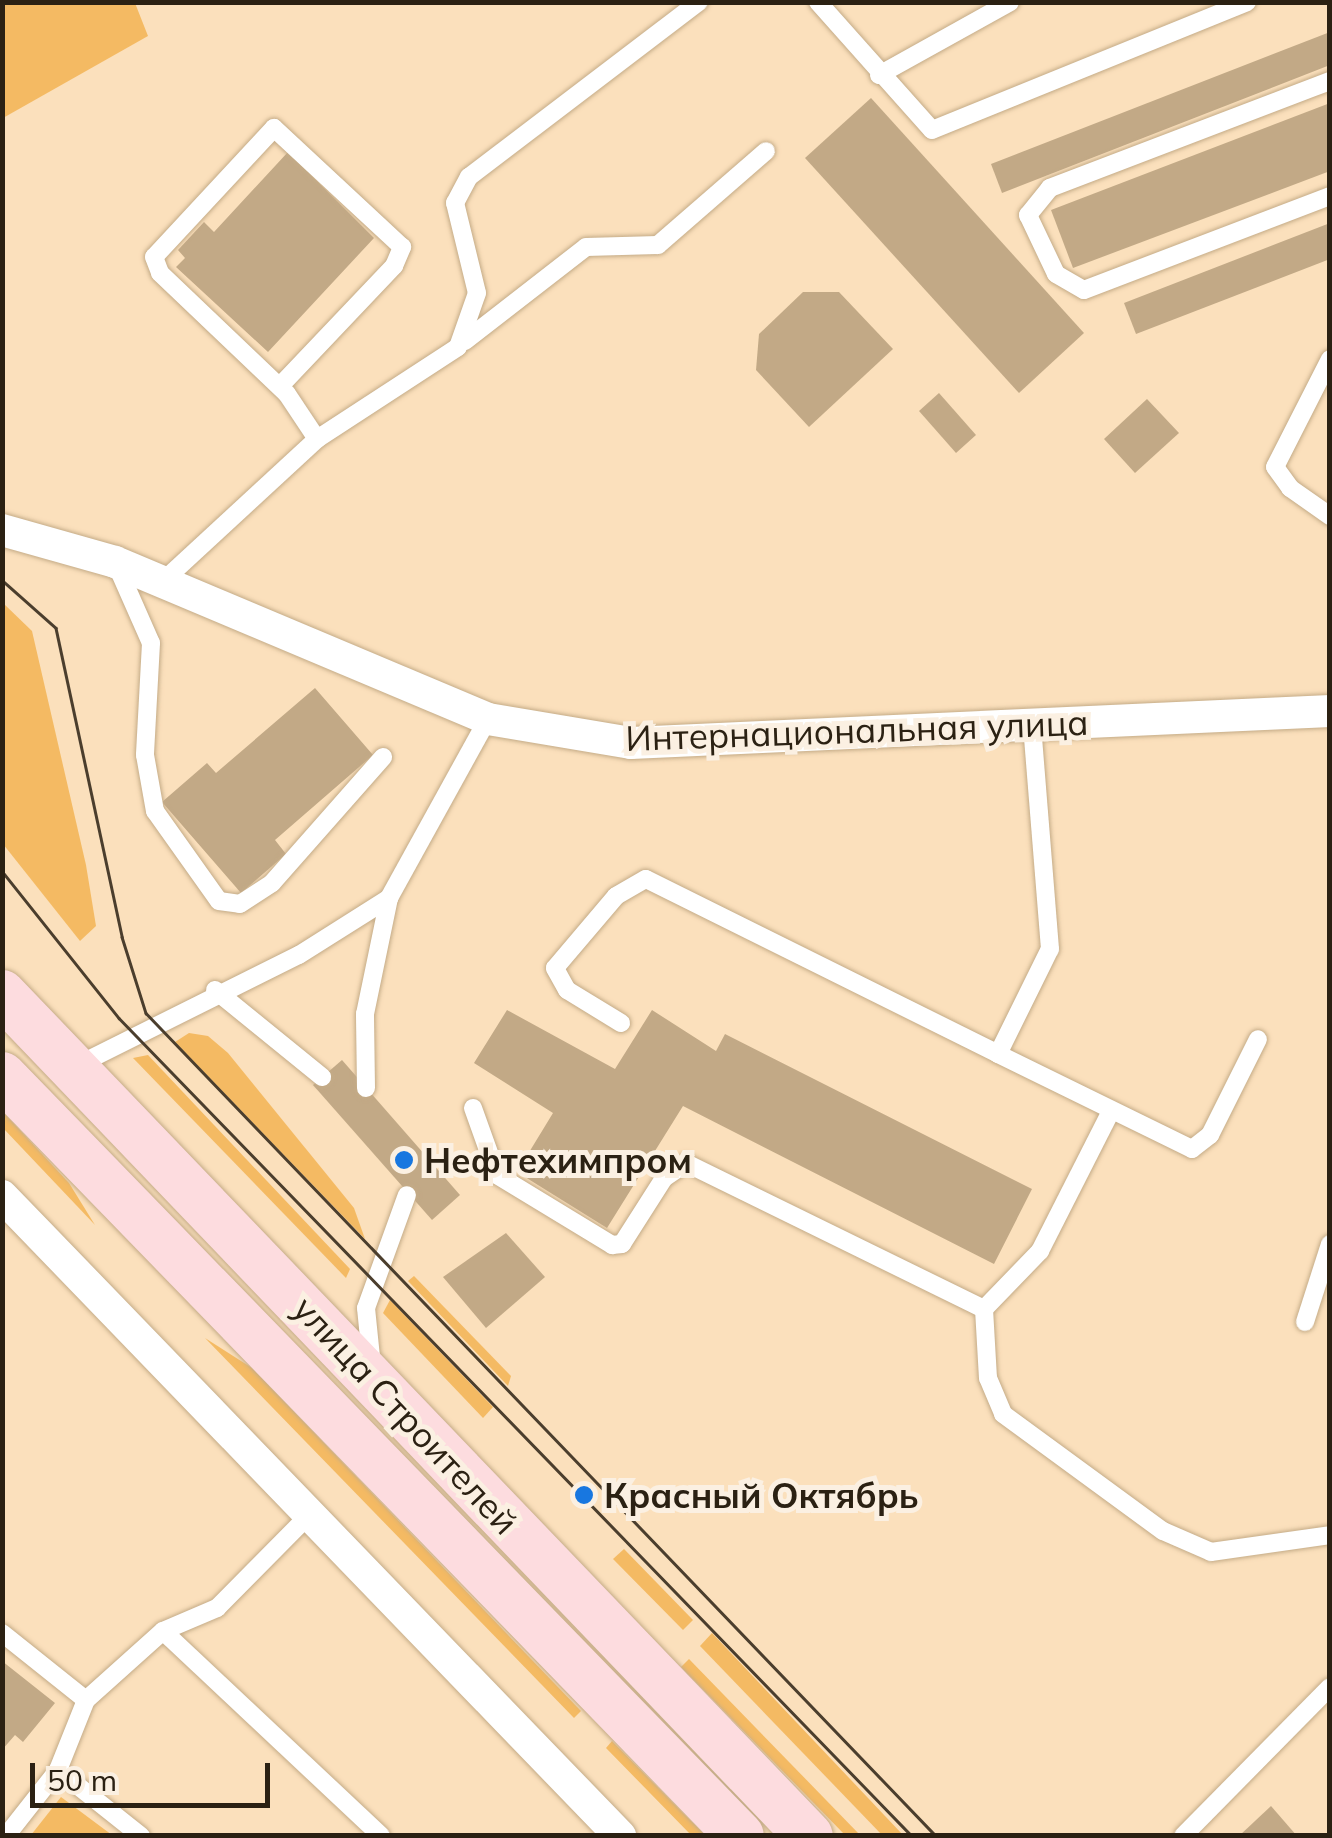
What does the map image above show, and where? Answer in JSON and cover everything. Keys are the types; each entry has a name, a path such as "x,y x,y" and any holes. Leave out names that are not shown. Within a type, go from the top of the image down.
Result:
{"main road":[{"name":"улица Строителей","path":"2,994 809,1836"},
{"name":"улица Строителей","path":"2,1076 740,1836"}],"street":[{"name":"Интернациональная улица","path":"2,530 115,562 488,719 631,743 1330,711"},
{"path":"2,1196 308,1518 620,1836"}],"lane":[{"path":"458,347 477,293 456,203 469,177 699,2"},
{"path":"818,2 922,126 944,129 1247,2"},
{"path":"878,75 1010,2"},
{"path":"1330,81 1050,188 1028,215 1056,274 1084,290 1330,196"},
{"path":"280,386 394,266 402,248 274,128 154,258 160,273 280,386 317,439"},
{"path":"161,584 317,439 458,347 586,247 658,244 766,151"},
{"path":"1328,362 1275,467 1290,488 1330,516"},
{"path":"115,562 151,643 145,755 154,810 219,901 240,904 272,884 382,757"},
{"path":"366,1088 365,1014 389,898 488,719"},
{"path":"998,1054 1050,949 1032,725"},
{"path":"621,1024 567,990 554,968 616,896 646,879 1178,1145 1202,1146 1258,1039"},
{"path":"74,1067 216,990 299,955 389,898"},
{"path":"216,990 322,1077"},
{"path":"473,1108 497,1175 612,1245 622,1244 664,1178 686,1163 984,1309"},
{"path":"1111,1111 1040,1251 984,1309 988,1378 1004,1414 1164,1531 1211,1552 1330,1536"},
{"path":"373,1377 366,1308 402,1220 407,1194"},
{"path":"1305,1322 1330,1244"},
{"path":"6,1836 58,1770 86,1700 163,1631 218,1608 308,1518"},
{"path":"163,1631 381,1836"},
{"path":"2,1632 86,1700"},
{"path":"1183,1836 1330,1687"},
{"path":"58,1770 141,1836"}],"shaded area":[{"path":"2,3 135,3 148,36 3,118"},
{"path":"3,603 32,631 86,865 96,926 80,941 3,844"},
{"path":"189,1033 208,1036 228,1053 354,1208 365,1239 175,1042"},
{"path":"148,1055 350,1269 346,1278 133,1058"},
{"path":"3,1112 69,1183 95,1225 3,1128"},
{"path":"414,1276 511,1376 508,1386 408,1281"},
{"path":"390,1300 493,1407 483,1418 383,1313"},
{"path":"205,1338 252,1368 581,1711 574,1718"},
{"path":"624,1549 693,1620 683,1630 613,1559"},
{"path":"712,1633 903,1835 882,1835 700,1646"},
{"path":"689,1659 860,1835 845,1835 681,1667"},
{"path":"612,1741 705,1835 691,1835 606,1748"},
{"path":"61,1797 112,1835 31,1835"}],"building":[{"path":"1330,32 1330,65 1002,193 991,164"},
{"path":"871,98 1084,333 1019,393 805,158"},
{"path":"1330,103 1330,171 1073,268 1051,210"},
{"path":"288,152 374,238 268,352 176,267 185,258 178,250 204,222 214,232"},
{"path":"1330,223 1330,259 1136,334 1124,303"},
{"path":"803,292 839,292 893,349 809,427 756,370 759,334"},
{"path":"939,393 976,435 956,453 919,411"},
{"path":"1147,399 1179,433 1135,473 1104,439"},
{"path":"315,688 373,755 275,840 286,854 241,893 162,802 207,763 216,773"},
{"path":"507,1010 615,1069 652,1010 716,1051 725,1034 1032,1189 994,1264 683,1106 607,1228 517,1172 553,1113 474,1063"},
{"path":"342,1060 460,1195 432,1220 313,1085"},
{"path":"506,1233 545,1277 486,1328 443,1277"},
{"path":"2,1661 55,1703 23,1742 15,1735 2,1750"},
{"path":"1271,1806 1297,1836 1239,1836"}],"tram line":[{"path":"2,580 56,628 122,937 146,1013 936,1836"},
{"path":"2,871 119,1018 912,1836"}],"place":[{"name":"Нефтехимпром","path":"404,1160"},
{"name":"Красный Октябрь","path":"584,1495"}]}
